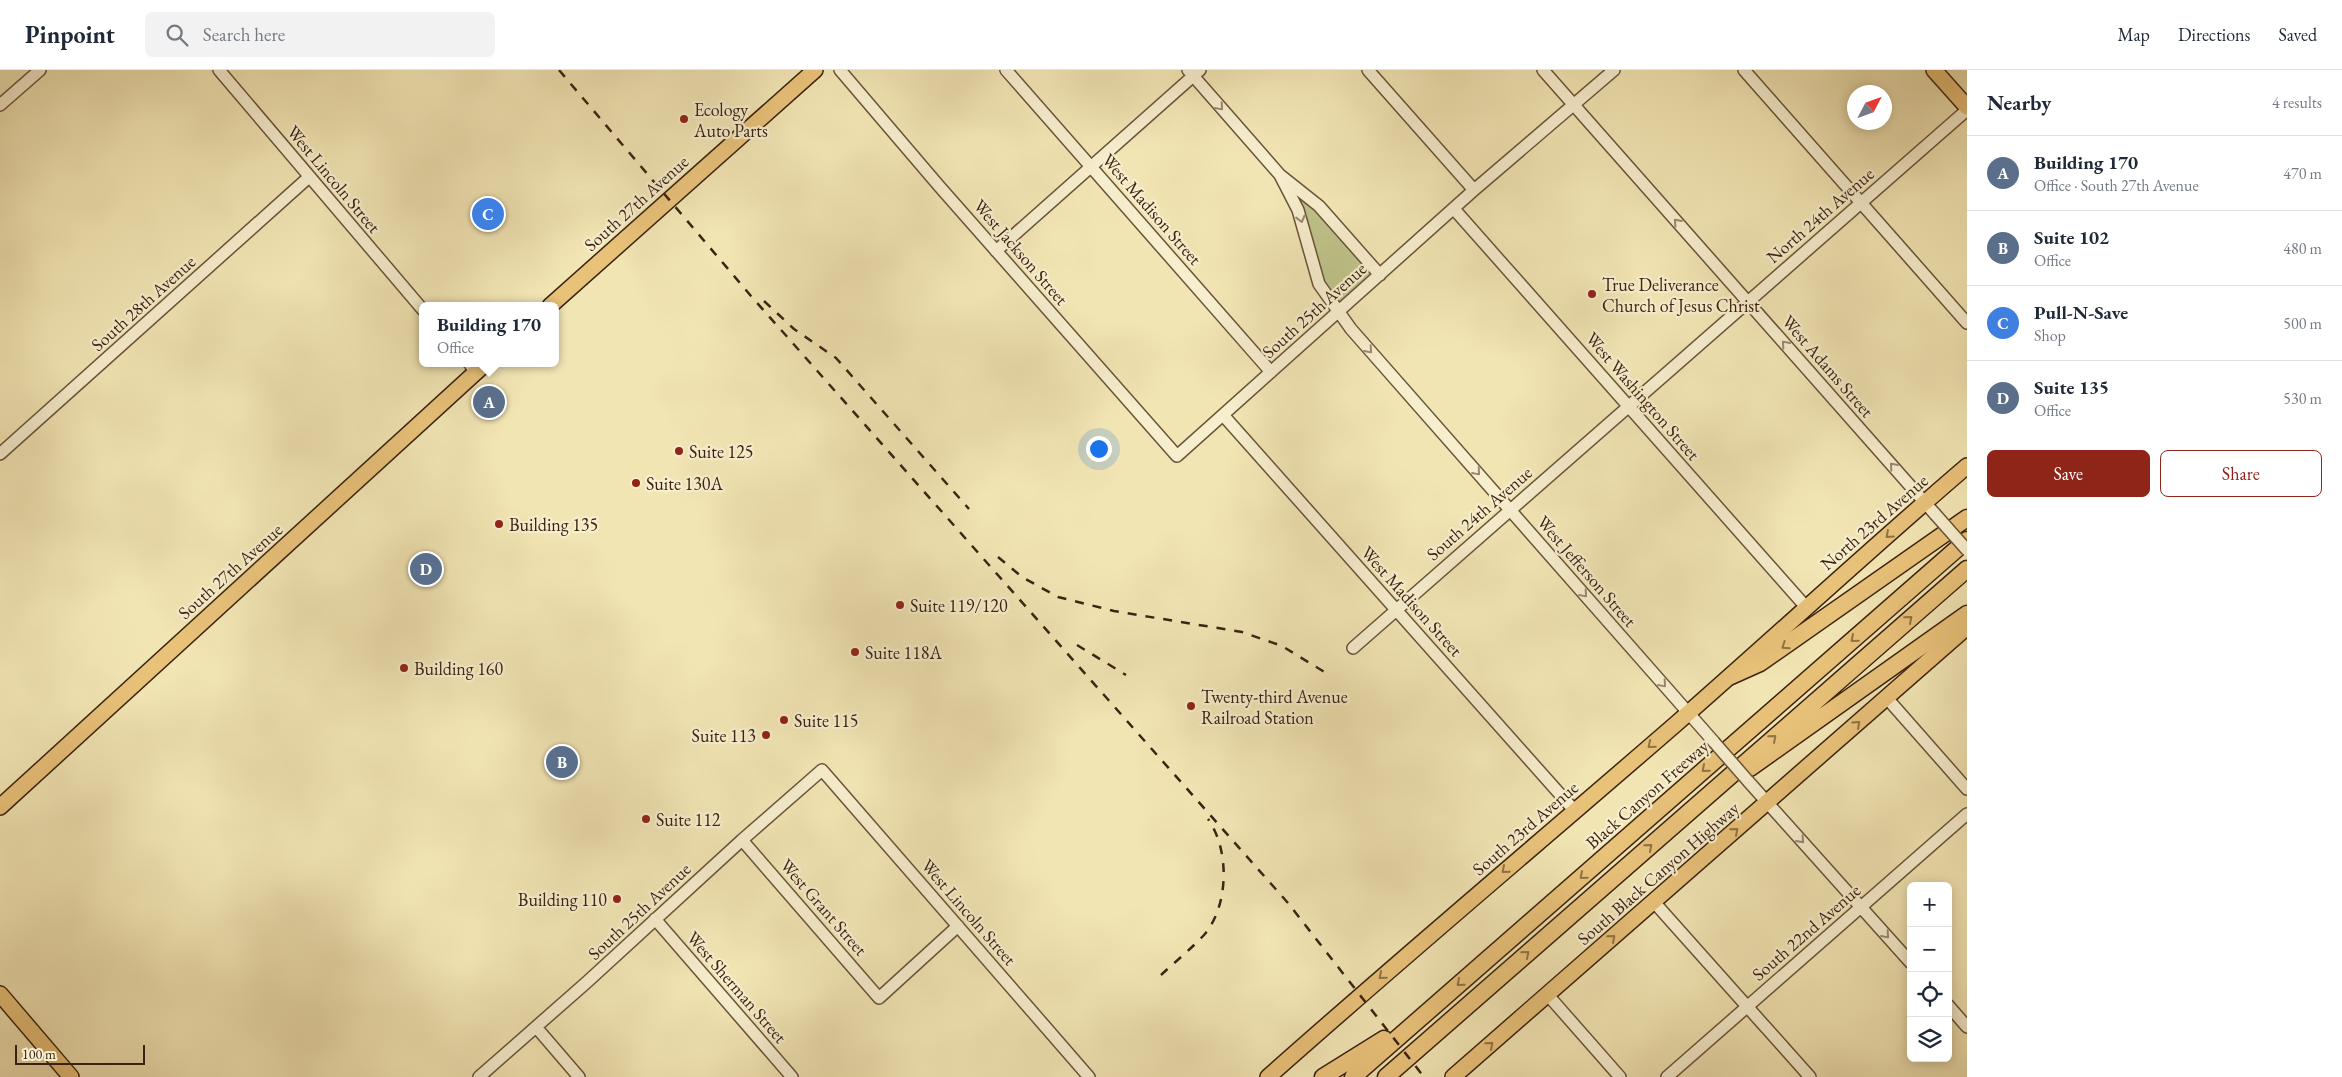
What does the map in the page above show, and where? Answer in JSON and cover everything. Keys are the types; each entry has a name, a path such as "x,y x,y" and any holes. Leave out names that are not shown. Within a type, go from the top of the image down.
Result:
{"highway":[{"path":"1731,676 1760,663 1967,518"},
{"name":"Black Canyon Freeway","path":"1353,1077 1967,540"},
{"path":"1386,1077 1967,569"},
{"path":"1723,781 1758,764 1967,614"},
{"path":"1324,1077 1436,1004"},
{"path":"1396,1077 1437,1032"}],"main road":[{"name":"South 27th Avenue","path":"554,302 815,70"},
{"path":"1934,70 1967,108"},
{"name":"South 27th Avenue","path":"0,807 476,367"},
{"name":"North 23rd Avenue","path":"1806,607 1930,508 1967,466"},
{"name":"South 23rd Avenue","path":"1268,1077 1360,995 1731,676 1806,607"},
{"name":"South Black Canyon Highway","path":"1453,1077 1967,627"},
{"path":"0,994 72,1077"}],"street":[{"path":"0,105 40,70"},
{"name":"West Lincoln Street","path":"219,70 419,305"},
{"name":"West Jackson Street","path":"840,70 1177,456"},
{"name":"West Madison Street","path":"1006,70 1272,372"},
{"path":"1368,70 1474,190"},
{"name":"West Adams Street","path":"1543,70 1967,550"},
{"name":"South 25th Avenue","path":"1177,456 1474,190 1614,70"},
{"path":"1744,70 1967,324"},
{"path":"996,250 1194,72"},
{"name":"West Jefferson Street","path":"1194,72 1280,175 1303,195 1310,198 1380,275"},
{"name":"North 24th Avenue","path":"1628,406 1967,108"},
{"name":"West Jefferson Street","path":"1280,175 1298,210 1320,284 1338,313 1688,713 1907,959"},
{"name":"South 28th Avenue","path":"0,454 309,177"},
{"name":"West Washington Street","path":"1454,209 1806,607"},
{"name":"South 24th Avenue","path":"1353,648 1628,406"},
{"name":"West Madison Street","path":"1223,415 1574,810"},
{"path":"1886,697 1967,789"},
{"name":"West Lincoln Street","path":"822,770 1089,1077"},
{"name":"South 25th Avenue","path":"478,1077 822,770"},
{"name":"South 22nd Avenue","path":"1667,1077 1967,814"},
{"name":"West Grant Street","path":"742,840 879,998 958,926"},
{"path":"1654,902 1810,1077"},
{"name":"West Sherman Street","path":"655,920 792,1077"},
{"path":"1547,994 1620,1077"},
{"path":"1952,1010 1967,1027"},
{"path":"536,1026 579,1077"}],"green space":[{"path":"1280,175 1380,275 1338,313 1327,297"}],"railway":[{"path":"559,70 751,296 1288,903 1424,1077"},
{"path":"764,301 794,329 836,358 969,509"},
{"path":"998,557 1022,577 1058,597 1114,611 1242,632 1282,646 1326,673"},
{"path":"1077,645 1126,675"},
{"path":"1161,975 1204,935 1218,909 1224,878 1223,862 1220,846 1208,819"}],"place":[{"name":"Ecology Auto Parts","path":"684,119"},
{"name":"Pull-N-Save","path":"488,214"},
{"name":"True Deliverance Church of Jesus Christ","path":"1592,294"},
{"name":"Building 170","path":"489,402"},
{"name":"Suite 125","path":"679,451"},
{"name":"Suite 130A","path":"636,483"},
{"name":"Building 135","path":"499,524"},
{"name":"Suite 135","path":"426,569"},
{"name":"Suite 119/120","path":"900,605"},
{"name":"Suite 118A","path":"855,652"},
{"name":"Building 160","path":"404,668"},
{"name":"Twenty-third Avenue Railroad Station","path":"1191,706"},
{"name":"Suite 115","path":"784,720"},
{"name":"Suite 113","path":"766,735"},
{"name":"Suite 102","path":"562,762"},
{"name":"Suite 112","path":"646,819"},
{"name":"Building 110","path":"617,899"}]}
